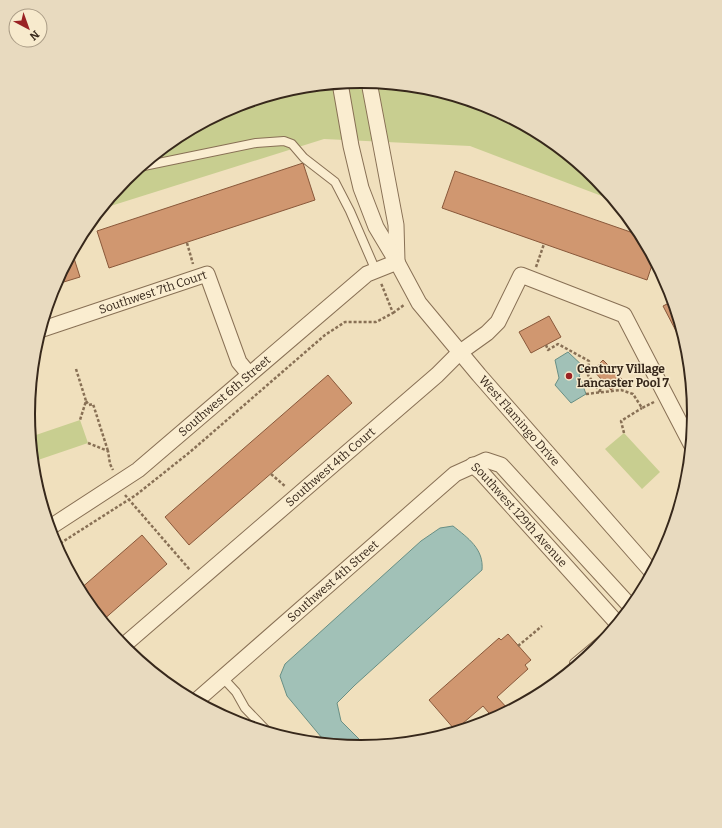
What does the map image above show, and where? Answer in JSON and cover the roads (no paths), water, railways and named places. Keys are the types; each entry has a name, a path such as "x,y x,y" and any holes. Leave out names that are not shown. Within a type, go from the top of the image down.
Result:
{"street":[{"name":"West Flamingo Drive","path":"370,88 396,225 397,262"},
{"name":"West Flamingo Drive","path":"341,89 361,188 376,227 419,303 459,353 648,567"},
{"name":"Southwest 6th Street","path":"54,525 138,470 367,274 397,262"},
{"name":"Southwest 7th Court","path":"47,328 207,274 238,362 249,374"},
{"name":"Southwest 4th Court","path":"127,642 437,375 459,353 487,333 498,322 526,278 624,315 686,434"},
{"name":"Southwest 129th Avenue","path":"614,619 503,496 473,465 486,460 501,465 627,602"},
{"name":"Southwest 4th Street","path":"200,697 455,474 473,465"}],"lane":[{"path":"152,164 256,143 284,141 292,144 304,158 335,182 350,211 376,271"},
{"path":"223,678 236,692 245,708 261,724"}],"water":[{"name":"Century Village Lancaster Pool 7","path":"568,352 586,369 579,375 586,394 571,403 555,385 559,378 555,360"},
{"path":"453,526 474,545 480,556 482,570 337,703 341,721 360,740 321,737 287,696 280,676 285,664 421,541 440,528"}],"place":[{"name":"Century Village Lancaster Pool 7","path":"569,376"}]}
